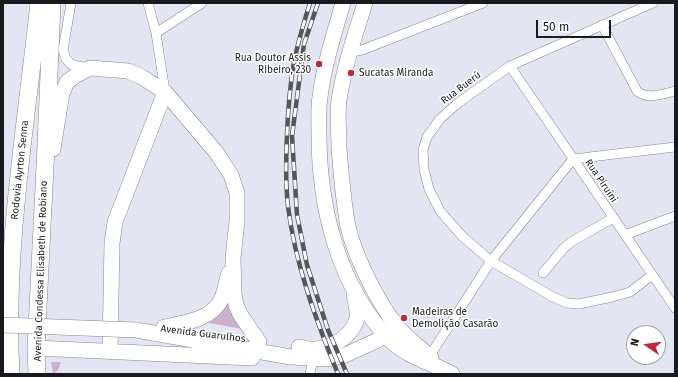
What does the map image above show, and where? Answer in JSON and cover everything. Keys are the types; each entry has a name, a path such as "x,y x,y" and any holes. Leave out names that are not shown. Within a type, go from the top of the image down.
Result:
{"highway":[{"name":"Rodovia Ayrton Senna","path":"11,374 6,331 15,213 39,3"},
{"name":"Avenida Condessa Elisabeth de Robiano","path":"37,374 36,348 52,3"}],"main road":[{"path":"343,3 325,65 320,98 319,150 323,193 331,232 348,278 370,315 391,329 403,334 427,359"},
{"path":"365,3 350,52 339,102 338,131 340,162 347,222 354,245 371,284 389,316 392,341 407,352"},
{"path":"331,43 341,50 350,52"},
{"path":"45,168 52,151 62,93 67,82 74,76 90,68 128,71 142,77 165,92 216,152 231,176 237,193 237,222 233,258 234,294 236,305 240,314 259,342"},
{"path":"110,351 112,243 115,222 165,92"},
{"path":"320,98 331,98 339,102"},
{"path":"164,327 185,323 205,316 215,310 221,300 233,258"},
{"name":"Avenida Guarulhos","path":"136,330 164,327 315,349 341,340 354,326 357,317 353,287"},
{"name":"Avenida Guarulhos","path":"36,348 253,358 291,357 328,359 343,356 378,340 391,329"},
{"path":"6,331 136,330"},
{"name":"Avenida Guarulhos","path":"136,330 291,357"},
{"path":"357,349 386,349 407,352 427,359 446,371"}],"street":[{"path":"70,3 62,50 66,60 72,65 90,68"},
{"path":"148,3 156,33 165,92"},
{"path":"156,33 202,3"},
{"path":"350,52 362,50 473,5 483,3"},
{"name":"Rua Buerú","path":"652,275 630,292 612,297 579,304 567,303 552,297 491,262 462,236 440,211 429,189 424,169 423,150 427,137 440,119 458,103 510,66 653,3"},
{"path":"602,25 640,94 647,96 675,91"},
{"name":"Rua Piruini","path":"510,66 652,275 672,298 675,308"},
{"path":"427,359 491,262 573,159 675,146"},
{"path":"625,235 675,216"},
{"path":"543,273 571,242 613,218"},
{"path":"310,374 313,358"}],"shaded area":[{"path":"228,303 242,329 204,322"},
{"path":"51,362 61,362 58,370 53,374"}],"railway":[{"path":"310,3 301,32 290,89 286,152 287,197 291,228 307,292 338,374"},
{"path":"318,3 304,44 292,136 297,215 307,265 328,330 347,374"}],"place":[{"name":"Rua Doutor Assis Ribeiro, 230","path":"319,64"},
{"name":"Sucatas Miranda","path":"351,73"},
{"name":"Madeiras de Demolição Casarão","path":"404,318"}]}
